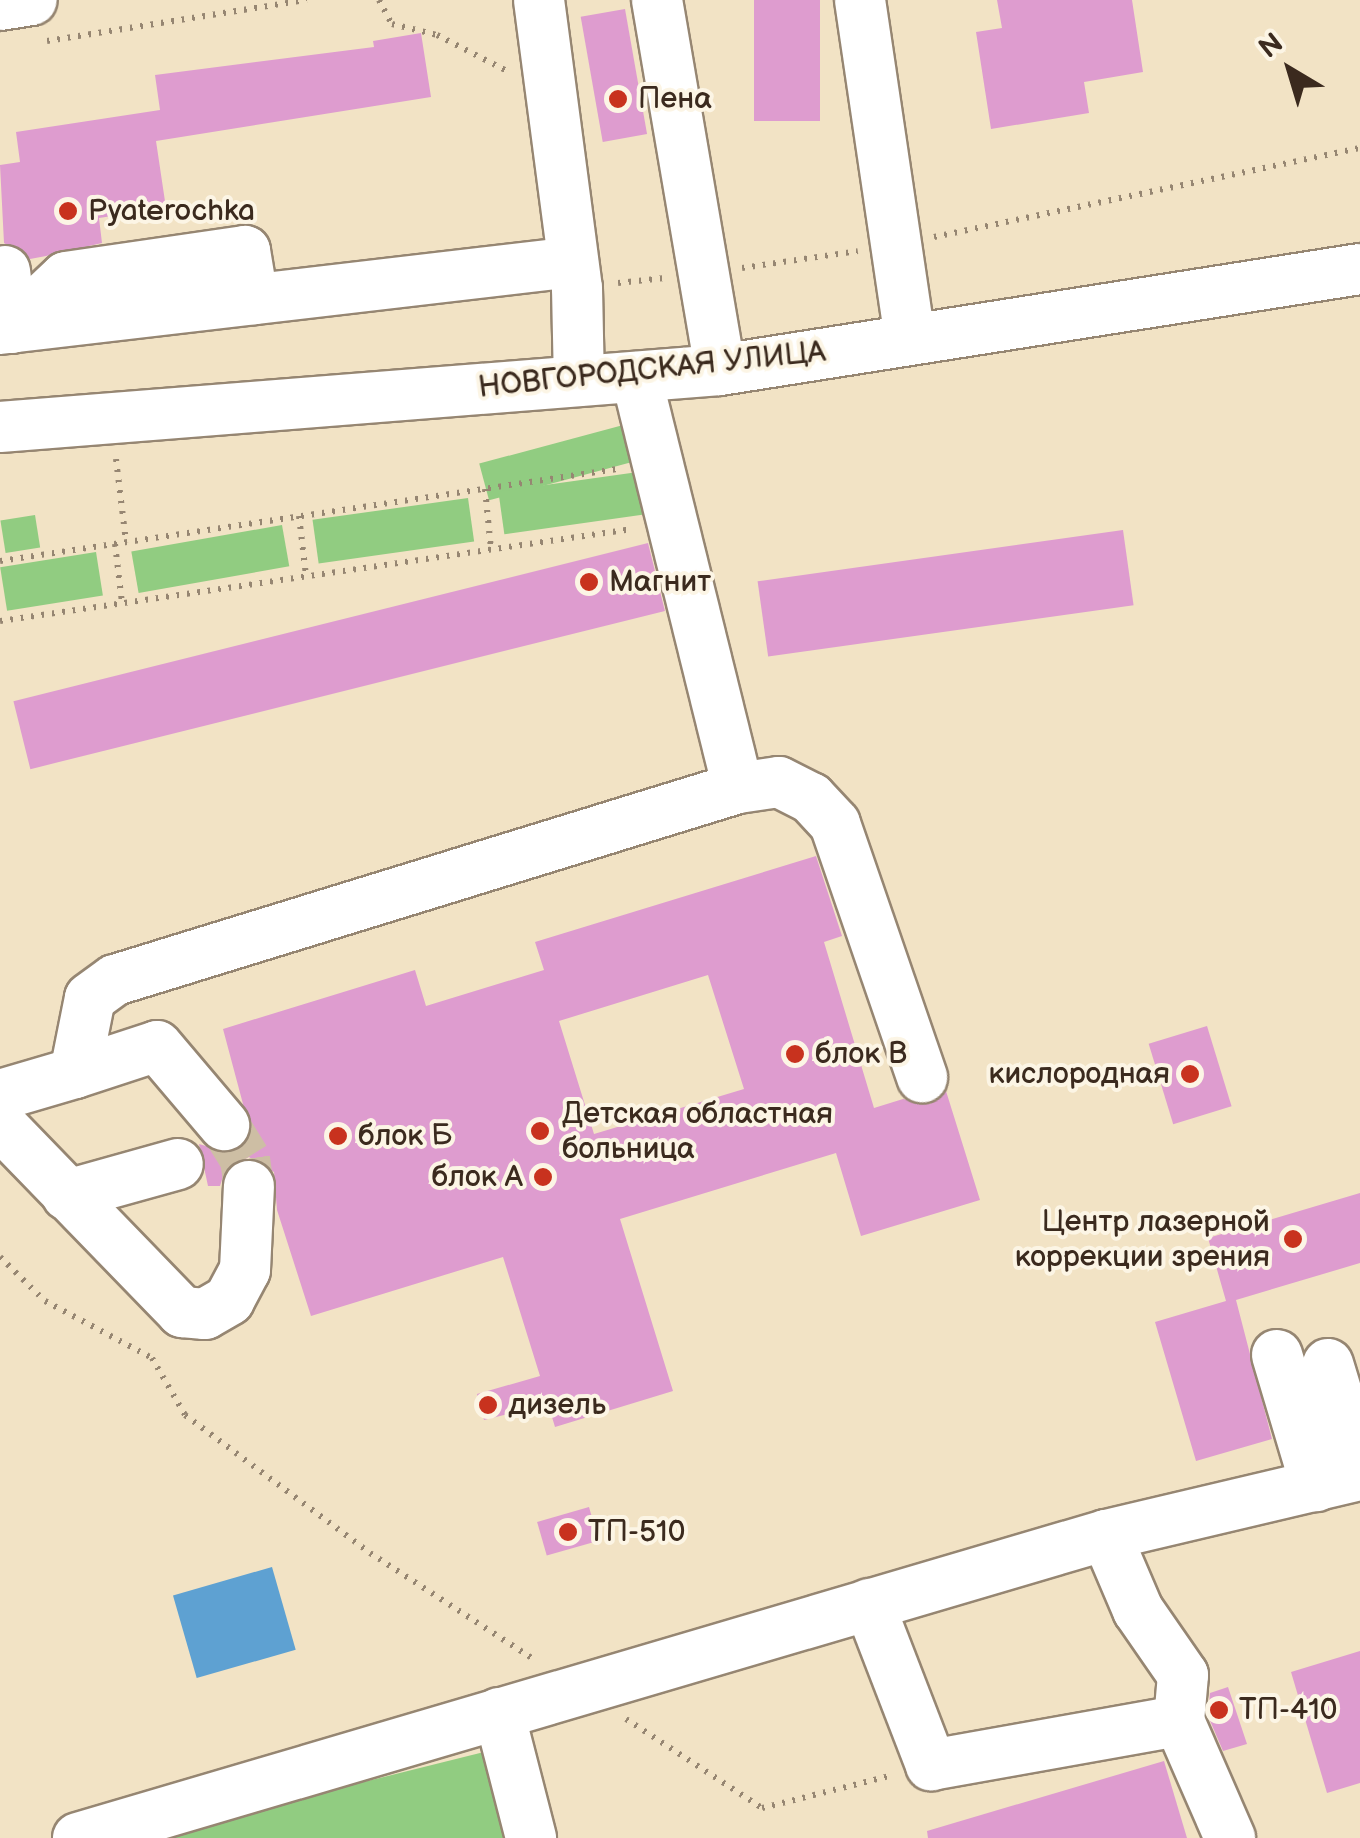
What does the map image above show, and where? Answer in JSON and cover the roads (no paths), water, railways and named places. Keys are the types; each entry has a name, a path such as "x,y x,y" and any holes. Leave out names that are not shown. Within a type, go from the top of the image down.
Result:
{"street":[{"path":"539,0 573,262 579,382"},
{"path":"658,0 720,370"},
{"path":"860,0 910,340"},
{"path":"0,5 35,21"},
{"path":"6,271 6,328 573,262"},
{"name":"НОВГОРОДСКАЯ УЛИЦА","path":"0,427 720,370 1360,269"},
{"path":"636,377 738,788"},
{"path":"75,1072 90,998 115,980 738,788 779,782 811,798 835,824 922,1076"},
{"path":"0,1095 156,1046 224,1126"},
{"path":"0,1124 182,1312 205,1314 229,1300 245,1270 249,1186"},
{"path":"68,1196 178,1164"},
{"path":"1276,1355 1345,1477"},
{"path":"1328,1364 1345,1477"},
{"path":"78,1838 1106,1535 1345,1477"},
{"path":"1106,1535 1138,1610 1183,1675 1179,1721 1230,1838"},
{"path":"869,1604 931,1765 1179,1721"},
{"path":"499,1713 531,1838"}],"water":[{"path":"272,1567 296,1650 197,1678 173,1595"}],"tunnel":[{"path":"224,1125 245,1159 249,1186"}],"place":[{"name":"Пена","path":"618,99"},
{"name":"Pyaterochka","path":"68,211"},
{"name":"Магнит","path":"589,582"},
{"name":"блок В","path":"795,1054"},
{"name":"кислородная","path":"1190,1074"},
{"name":"Детская областная больница","path":"540,1131"},
{"name":"блок Б","path":"338,1136"},
{"name":"блок А","path":"543,1177"},
{"name":"Центр лазерной коррекции зрения","path":"1293,1239"},
{"name":"дизель","path":"488,1405"},
{"name":"ТП-510","path":"568,1532"},
{"name":"ТП-410","path":"1219,1710"}]}
